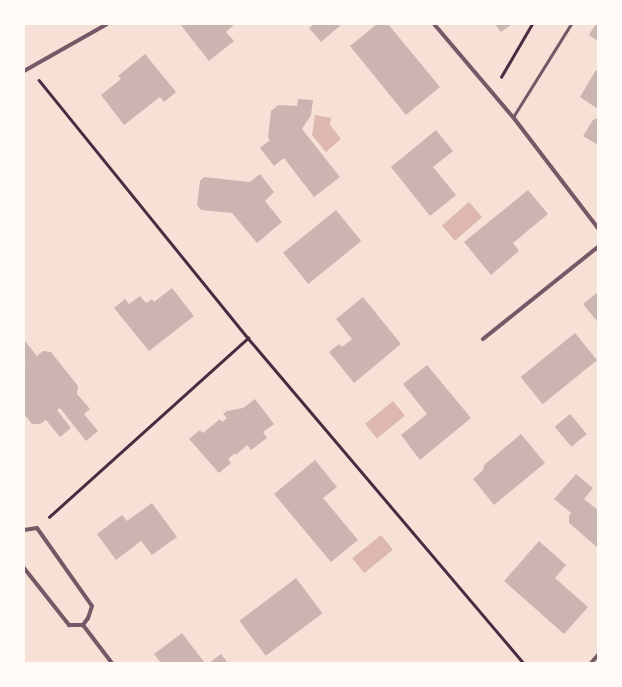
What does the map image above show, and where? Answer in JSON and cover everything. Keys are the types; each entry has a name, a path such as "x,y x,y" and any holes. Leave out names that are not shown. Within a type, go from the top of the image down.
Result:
{"street":[{"path":"24,71 107,24"},
{"path":"434,24 513,117 598,228"},
{"path":"483,339 598,248"},
{"path":"24,530 37,528 92,606 88,618 84,624"},
{"path":"24,568 69,625 84,624"},
{"path":"84,624 112,663"},
{"path":"591,663 598,655"}],"lane":[{"path":"513,117 571,24"}],"path":[{"path":"492,91 532,24"},
{"path":"30,68 248,338 524,663"},
{"path":"37,528 248,338"}],"shaded area":[{"path":"315,115 331,118 330,125 341,139 326,152 312,135"},
{"path":"469,202 482,217 455,241 442,226"},
{"path":"393,401 405,416 377,438 365,424"},
{"path":"381,535 393,550 364,573 352,558"}],"building":[{"path":"180,24 235,24 226,32 234,41 209,61"},
{"path":"314,24 342,24 321,42 309,28"},
{"path":"377,24 388,24 440,87 406,115 350,46"},
{"path":"495,24 512,24 501,32"},
{"path":"596,24 598,24 598,41 589,35"},
{"path":"145,54 176,92 164,102 160,97 124,125 101,95 121,79 118,76"},
{"path":"596,70 598,71 598,109 580,97"},
{"path":"298,99 313,100 311,115 302,129 340,177 314,197 284,158 274,166 260,148 270,140 268,138 271,111 278,105 297,106"},
{"path":"598,118 598,145 583,136 593,120"},
{"path":"436,130 453,151 433,167 456,195 430,216 391,167"},
{"path":"260,174 274,192 265,201 282,222 257,243 232,213 201,210 197,205 200,181 204,177 250,182"},
{"path":"528,190 548,214 513,243 519,251 491,275 464,242"},
{"path":"336,210 361,241 308,284 283,253"},
{"path":"172,288 194,316 149,351 114,308 125,299 129,304 140,296 146,303 152,299 154,302"},
{"path":"598,292 598,320 597,321 583,304"},
{"path":"363,297 401,344 354,383 329,352 339,344 342,347 352,339 336,319"},
{"path":"575,333 597,360 543,404 521,377"},
{"path":"24,340 37,356 43,351 51,352 78,386 77,394 90,409 84,414 98,431 86,441 60,408 57,410 71,428 60,437 46,420 40,424 32,424 24,414 24,367 26,365 24,363"},
{"path":"427,365 471,418 420,460 401,435 427,414 403,384"},
{"path":"255,399 274,424 263,432 267,438 251,450 247,445 236,455 235,453 228,459 231,463 219,473 189,439 200,430 203,433 220,419 222,422 227,418 223,414 227,411 243,408"},
{"path":"570,414 587,434 571,447 555,427"},
{"path":"521,434 545,463 494,505 473,479 483,470 484,465"},
{"path":"315,460 337,487 323,498 358,540 331,562 274,494"},
{"path":"576,474 593,488 584,499 598,510 598,548 569,523 569,516 571,513 554,499"},
{"path":"152,503 177,537 152,555 141,541 116,560 97,534 122,515 127,521"},
{"path":"539,541 566,565 555,578 588,607 564,634 504,581"},
{"path":"296,578 322,613 266,656 239,621"},
{"path":"182,633 205,663 161,663 154,654"},
{"path":"221,654 228,663 209,663"}]}
